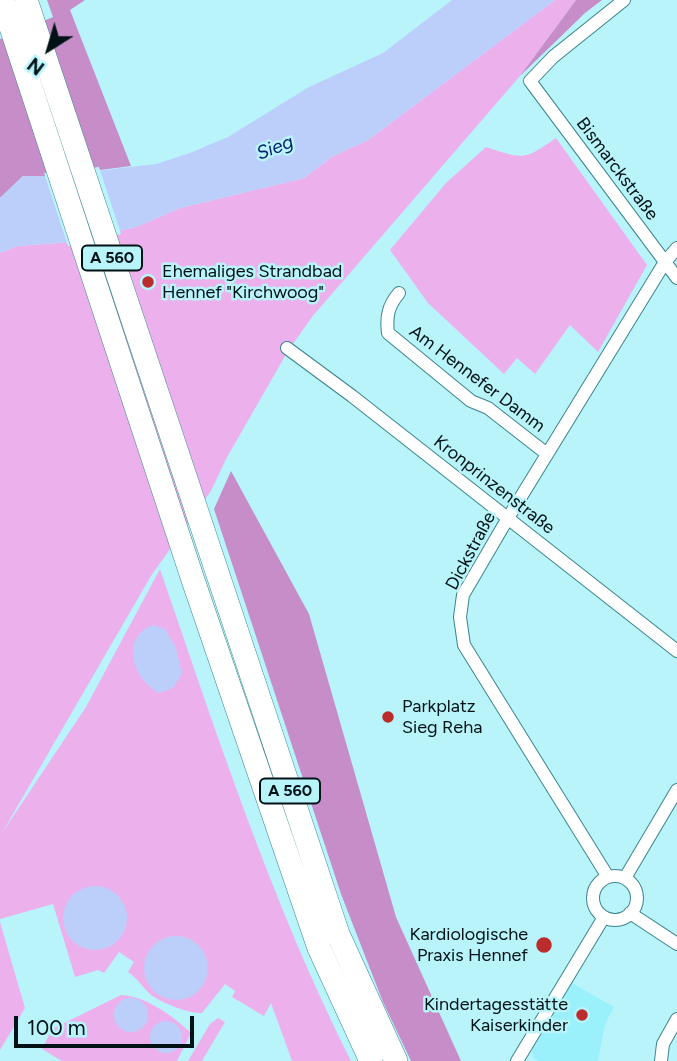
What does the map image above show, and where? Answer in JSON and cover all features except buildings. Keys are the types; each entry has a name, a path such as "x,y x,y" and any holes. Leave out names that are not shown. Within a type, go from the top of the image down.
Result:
{"highway":[{"name":"A 560","path":"2,0 319,948 371,1061"},
{"name":"A 560","path":"26,0 338,934 396,1061"}],"street":[{"name":"Bismarckstraße","path":"624,0 553,57 530,81 677,278"},
{"name":"Dickstraße","path":"608,877 464,645 460,617 463,595 508,518 665,262 677,248"},
{"name":"Am Hennefer Damm","path":"399,293 386,318 388,333 471,401 488,408 547,454"},
{"name":"Kronprinzenstraße","path":"287,348 677,651"},
{"path":"625,878 677,790"},
{"path":"608,877 625,878 636,894 634,908 630,913 615,919 604,916 596,908 593,896 598,884 608,877"},
{"path":"630,913 677,944"},
{"path":"517,1061 604,916"},
{"path":"661,1061 663,1044 677,1019"}],"shaded area":[{"path":"47,0 85,0 70,10 131,166 54,176 23,176 0,198 0,39 53,17"},
{"path":"555,0 576,0 520,76 312,317 288,351 226,459 211,491 151,576 2,833 86,707 160,569 271,880 322,1002 351,1061 292,1061 271,1003 264,1016 232,997 235,991 225,984 202,1013 182,1009 149,993 128,972 134,962 119,952 104,973 98,970 75,977 53,904 0,919 0,253 17,246 72,242 136,227 180,208 304,178 333,156 368,140"},
{"path":"576,0 602,0 520,76"},
{"path":"556,138 647,265 598,352 570,325 535,374 517,358 504,374 428,303 390,250 446,183 486,147 523,156"},
{"path":"231,471 309,614 396,917 461,1061 411,1061 383,1002 341,894 214,509"},
{"path":"0,922 25,1008 0,1050"},
{"name":"Kindertagesstätte Kaiserkinder","path":"572,983 614,1007 605,1024 598,1061 538,1061 532,1051"},
{"path":"121,995 149,1003 191,1033 177,1061 62,1061 42,1049 52,1029"},
{"path":"218,1018 225,1022 202,1061 188,1061 210,1024"}],"water":[{"name":"Sieg","path":"452,0 555,0 368,140 333,156 304,178 180,208 136,227 72,242 17,246 0,253 0,198 23,176 54,176 156,164 190,153 228,137 309,87 383,53"},
{"path":"153,625 165,629 176,648 182,674 173,688 159,693 142,678 137,669 133,649 142,631"},
{"path":"95,886 113,892 121,900 127,918 121,936 113,944 95,950 77,944 69,936 63,918 69,900 77,892"},
{"path":"170,936 182,936 199,945 206,956 206,980 199,991 182,1000 170,1000 158,995 149,986 144,974 144,962 149,950 158,941"},
{"path":"131,998 143,1003 148,1015 143,1027 131,1032 119,1027 114,1015 119,1003"},
{"path":"166,1021 177,1026 182,1037 177,1048 166,1053 155,1048 150,1037 155,1026"}],"pier":[{"path":"99,167 121,234 68,246 44,173"}],"place":[{"name":"Ehemaliges Strandbad Hennef \"Kirchwoog\"","path":"148,282"},
{"name":"Parkplatz Sieg Reha","path":"388,717"},
{"name":"Kardiologische Praxis Hennef","path":"544,945"},
{"name":"Kindertagesstätte Kaiserkinder","path":"582,1015"}]}
